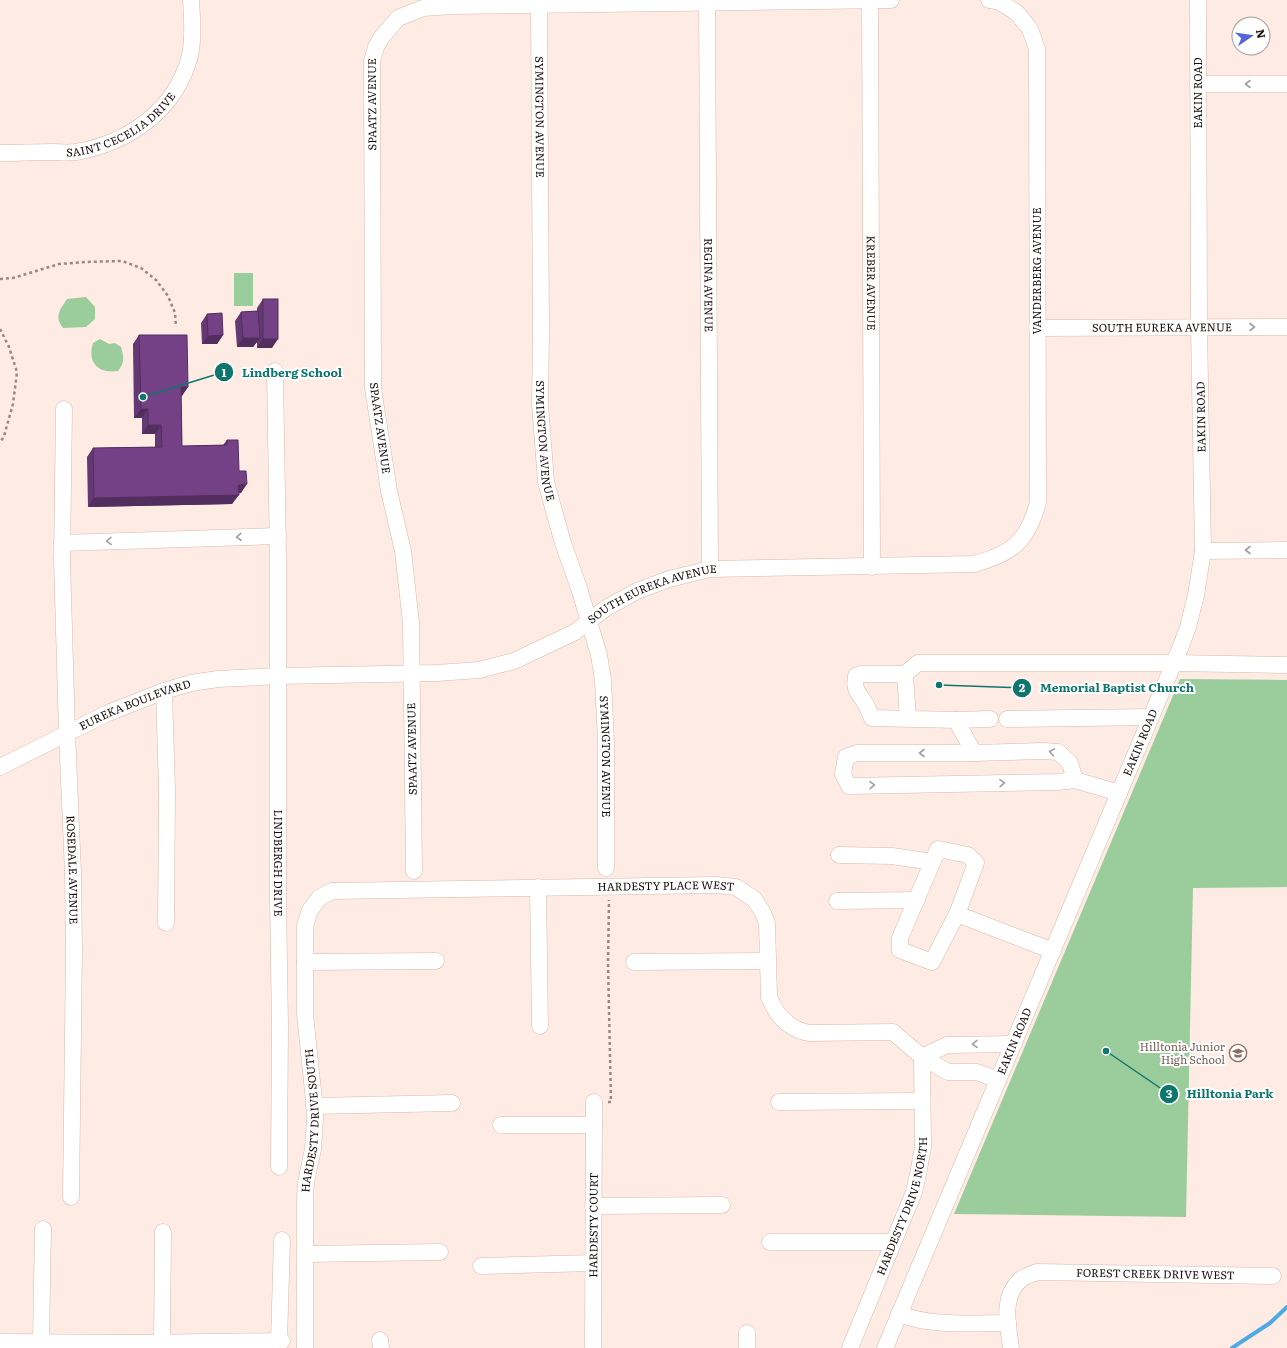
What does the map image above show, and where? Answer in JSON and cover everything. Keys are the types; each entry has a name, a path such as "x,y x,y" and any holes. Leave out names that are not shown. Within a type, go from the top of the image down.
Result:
{"street":[{"name":"SAINT CECELIA DRIVE","path":"0,153 74,152 96,148 117,140 136,130 154,116 170,98 181,78 190,54 192,32 191,0"},
{"name":"KREBER AVENUE","path":"870,0 872,566"},
{"path":"539,5 707,1 891,0"},
{"name":"VANDERBERG AVENUE","path":"989,0 1000,2 1017,13 1030,29 1037,49 1038,502 1034,517 1027,532"},
{"name":"EAKIN ROAD","path":"885,1348 1174,663 1188,627 1193,609 1203,550 1199,327 1198,0"},
{"name":"REGINA AVENUE","path":"707,1 710,569"},
{"name":"SPAATZ AVENUE","path":"414,871 411,623 403,551 389,490 373,388 372,61 376,47 381,38 398,18 423,8 539,5"},
{"name":"SYMINGTON AVENUE","path":"539,5 541,323 540,404 543,451 546,482 563,543 579,588 599,655 603,680 605,706 606,868"},
{"path":"1198,84 1287,84"},
{"name":"SOUTH EUREKA AVENUE","path":"1037,328 1287,327"},
{"name":"LINDBERGH DRIVE","path":"276,371 279,676 279,1167"},
{"name":"ROSEDALE AVENUE","path":"64,409 62,543 74,935 71,1197"},
{"name":"SOUTH EUREKA AVENUE","path":"279,676 437,673 478,670 514,661 575,632 606,608 637,591 669,579 710,569 974,564 991,560 1004,554 1018,543 1027,532"},
{"path":"62,543 278,536"},
{"path":"1203,550 1287,550"},
{"path":"990,719 956,720 872,718 862,699 857,694 855,685 856,676 861,674 905,674 918,663 1174,663 1287,666"},
{"path":"905,674 908,719"},
{"name":"EUREKA BOULEVARD","path":"1,766 108,713 164,690 191,683 218,679 279,676"},
{"path":"164,690 167,790 166,922"},
{"path":"1007,719 1151,717"},
{"path":"956,720 974,753"},
{"path":"1075,780 1070,763 1058,752 1042,751 974,753 857,752 846,757 843,774 849,786 1058,782 1075,780 1119,793"},
{"path":"938,849 968,855 976,863 957,914 932,962 900,950 900,938 932,862 938,849"},
{"path":"840,855 892,856 932,862"},
{"name":"HARDESTY PLACE WEST","path":"320,897 332,891 345,890 715,885 736,888 754,899 762,911 767,923 769,997 773,1008 788,1025 800,1032 808,1033 893,1032 922,1057 948,1072 977,1072 998,1080"},
{"path":"538,887 540,1026"},
{"name":"HARDESTY DRIVE SOUTH","path":"305,1348 305,1197 306,1182 313,1149 315,1118 305,1014 305,926 310,910 320,897"},
{"path":"837,901 917,900"},
{"path":"957,914 1053,951"},
{"path":"305,962 436,961"},
{"path":"634,962 767,961"},
{"path":"922,1057 947,1045 1014,1044"},
{"name":"HARDESTY DRIVE NORTH","path":"850,1348 914,1192 923,1147 921,1101 922,1057"},
{"path":"779,1102 921,1101"},
{"name":"HARDESTY COURT","path":"593,1348 594,1102"},
{"path":"314,1106 452,1103"},
{"path":"501,1125 594,1125"},
{"path":"593,1206 722,1205"},
{"path":"41,1342 43,1229"},
{"path":"162,1342 163,1232"},
{"path":"2,1344 41,1342 139,1345 162,1342 281,1341 282,1240"},
{"path":"770,1242 894,1242"},
{"path":"306,1254 440,1252"},
{"path":"481,1266 593,1263"},
{"name":"FOREST CREEK DRIVE WEST","path":"1008,1323 1007,1309 1010,1293 1021,1279 1038,1272 1273,1276"},
{"path":"899,1314 935,1323 1008,1323 1011,1348"}],"path":[{"path":"0,279 12,278 58,264 122,261 141,268 156,280 168,296 175,313 176,327"},
{"path":"0,329 17,372 13,404 4,436 0,443"},
{"path":"594,1102 611,1102 608,963 610,886"}],"green space":[{"path":"234,273 253,273 253,306 234,306"},
{"path":"86,297 95,307 95,319 86,327 63,328 60,324 58,316 67,299"},
{"path":"100,339 109,344 115,343 121,347 123,360 118,371 105,371 93,361 93,343"},
{"path":"1180,679 1287,680 1287,887 1193,888 1186,1217 954,1214"}],"building":[{"path":"263,299 278,299 278,339 263,339"},
{"path":"258,311 260,338 243,338 241,312"},
{"path":"222,313 223,335 208,336 207,314"},
{"path":"139,335 187,335 188,387 181,387 182,446 227,445 227,440 238,440 239,471 246,471 247,484 238,485 239,495 94,498 93,448 162,447 161,425 148,425 148,409 141,409"}],"waterway":[{"path":"1232,1348 1270,1323 1287,1307"}],"place":[{"name":"Lindberg School","path":"143,397"},
{"name":"Memorial Baptist Church","path":"939,685"},
{"name":"Hilltonia Park","path":"1106,1051"},
{"name":"Hilltonia Junior High School","path":"1238,1053"}]}
